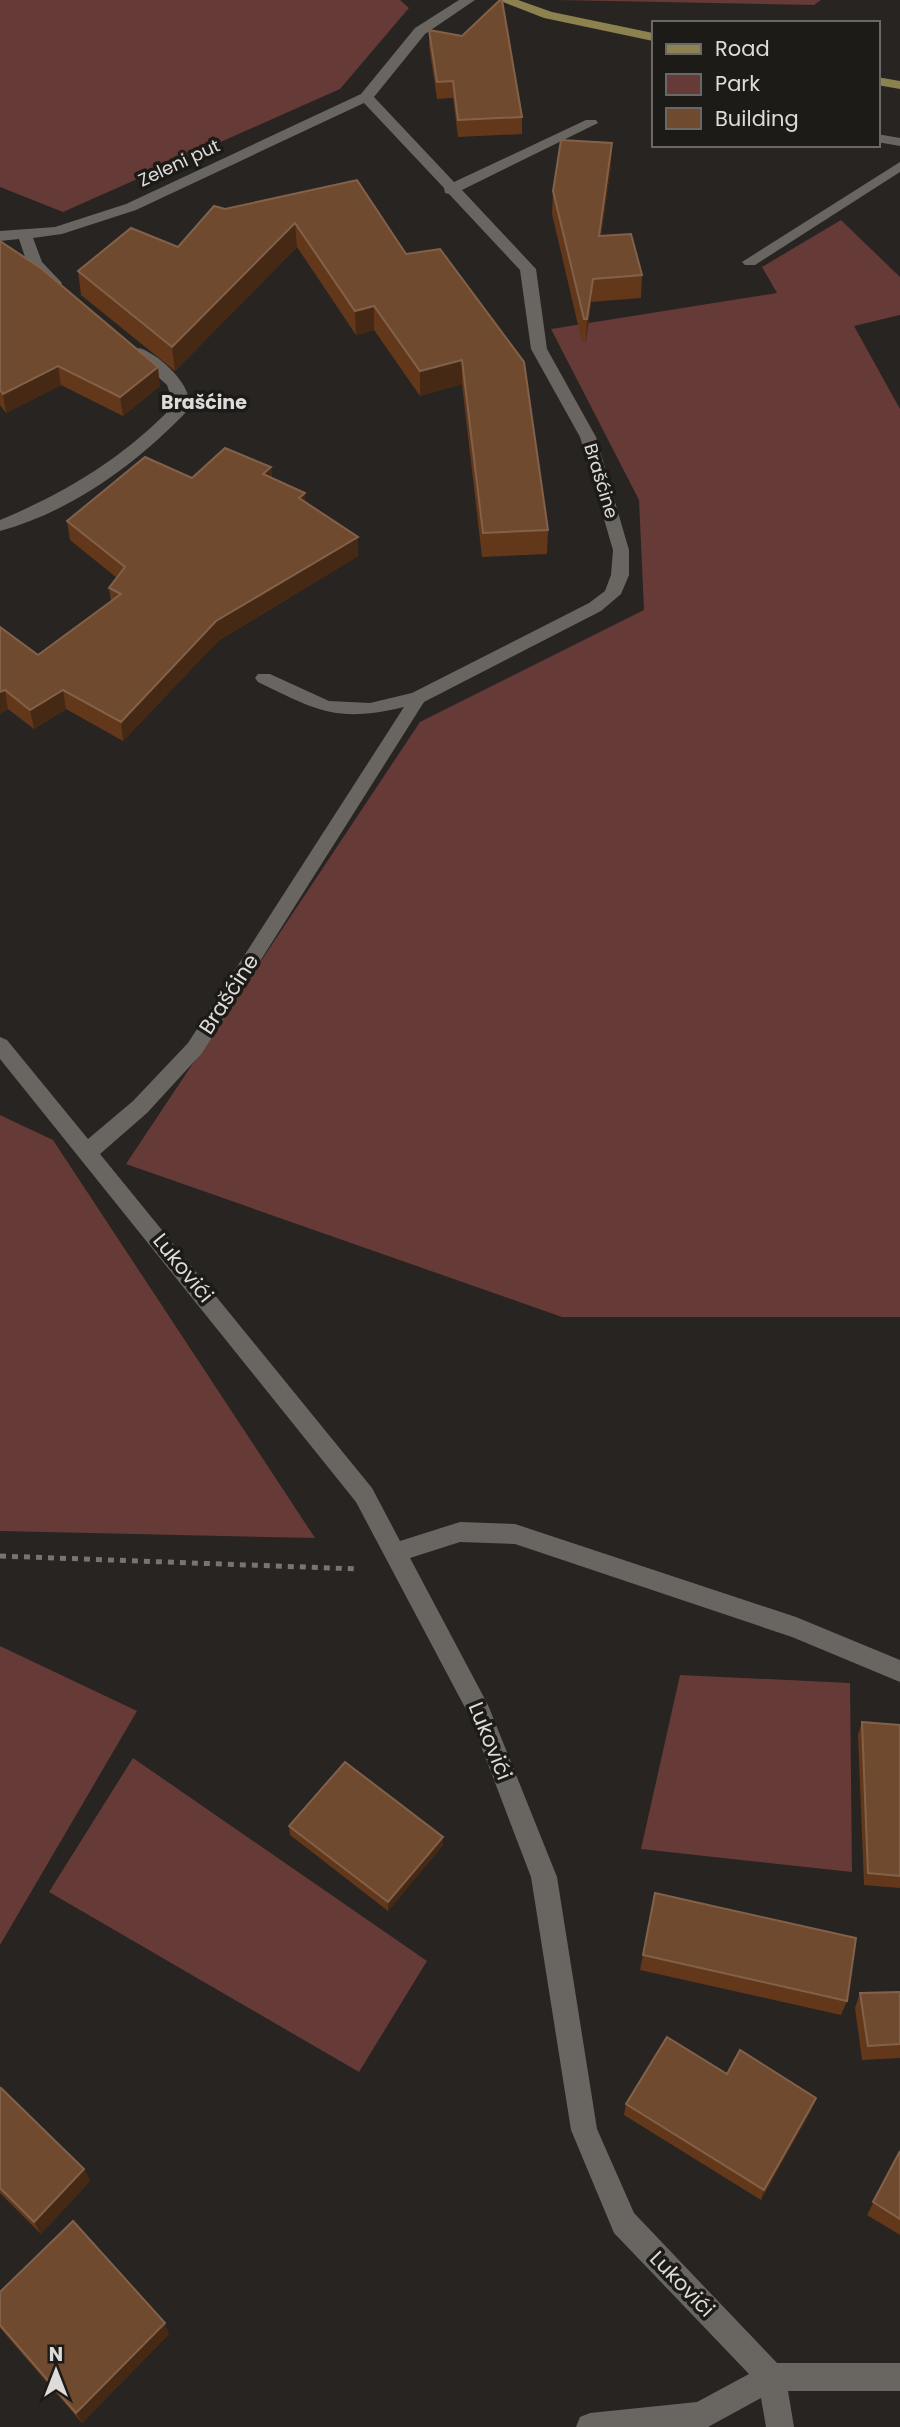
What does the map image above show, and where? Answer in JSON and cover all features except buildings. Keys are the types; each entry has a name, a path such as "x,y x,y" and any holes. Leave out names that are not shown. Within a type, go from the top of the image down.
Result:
{"main road":[{"path":"505,0 549,15 652,37"},
{"path":"879,81 900,85"}],"street":[{"path":"366,97 420,31 468,0"},
{"name":"Brašćine","path":"264,678 327,707 370,709 417,698 594,607 612,594 620,575 621,550 588,437 539,349 528,269 450,190 366,97"},
{"name":"Zeleni put","path":"0,236 25,236 86,223 131,207 366,97"},
{"path":"450,190 591,123"},
{"path":"879,138 900,142"},
{"path":"750,262 900,166"},
{"path":"25,236 34,263 71,296"},
{"path":"0,526 59,503 168,423 183,406 182,394 170,379 123,341"},
{"name":"Brašćine","path":"89,1151 139,1107 195,1048 409,716 417,698"},
{"path":"0,1045 89,1151"},
{"name":"Lukovići","path":"89,1151 364,1495 402,1561 480,1713 544,1877 584,2130 624,2223 771,2377"},
{"path":"402,1561 460,1532 515,1534 796,1628 900,1671"},
{"path":"771,2377 780,2427"},
{"path":"590,2427 700,2416 771,2377 900,2377"}],"path":[{"path":"0,1556 402,1561"}],"green space":[{"path":"0,0 400,0 409,8 340,89 63,212 0,187"},
{"path":"556,0 821,0 814,5"},
{"path":"841,220 900,277 900,315 854,326 900,409 900,1317 562,1317 126,1164 420,722 644,610 639,500 551,329 777,293 762,267"},
{"path":"0,1115 53,1140 315,1538 0,1531"},
{"path":"0,1646 137,1711 0,1945"},
{"path":"680,1675 850,1683 852,1872 641,1849"},
{"path":"133,1758 427,1961 359,2072 49,1892"}],"district":[{"name":"Brašćine","path":"204,402"}]}
